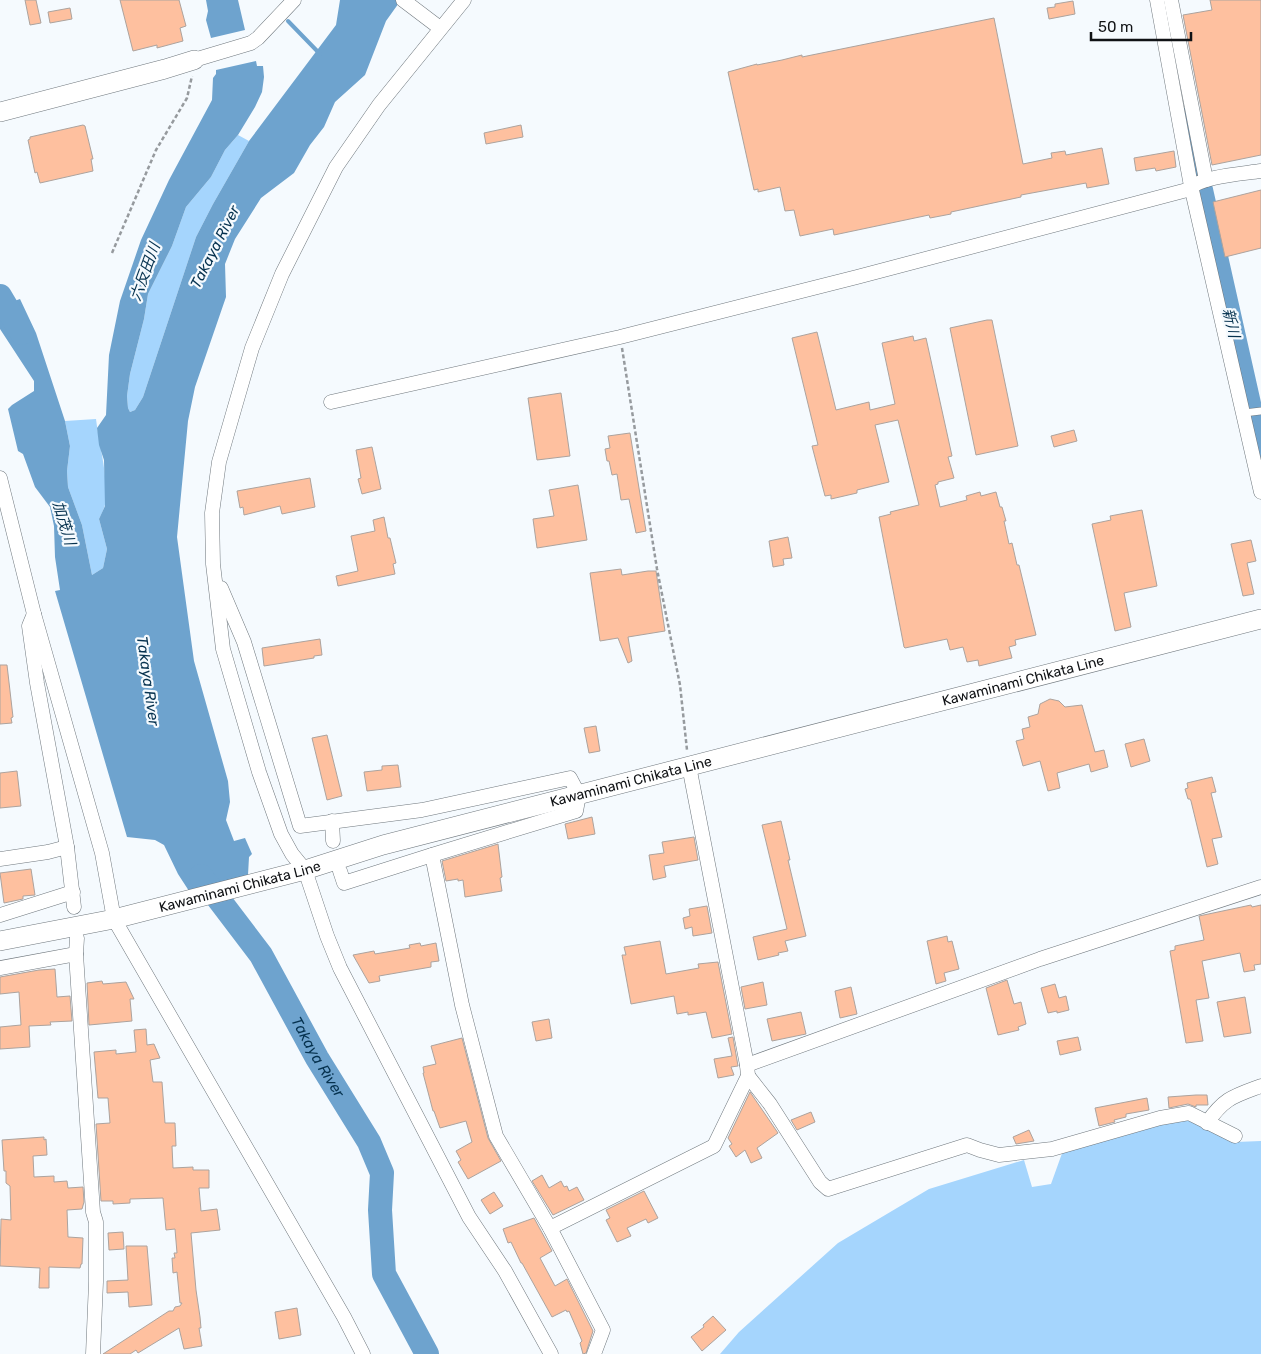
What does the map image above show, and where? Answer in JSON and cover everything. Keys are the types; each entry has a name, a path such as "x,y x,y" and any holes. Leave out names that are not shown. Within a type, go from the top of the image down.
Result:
{"main road":[{"path":"0,112 194,60"},
{"name":"Kawaminami Chikata Line","path":"0,942 122,917 297,872 383,845 1261,620"}],"street":[{"path":"194,60 251,43 294,0"},
{"path":"403,0 435,25"},
{"path":"464,0 435,25 336,167 282,274 252,348 219,462 212,513 213,564 223,649 257,762 281,834 292,854 297,872 340,968 469,1217 505,1271 551,1354"},
{"path":"1157,0 1191,186 1261,492"},
{"path":"1171,0 1206,180"},
{"path":"330,402 620,337 1178,193 1206,180 1261,171"},
{"path":"0,481 34,614 122,917 363,1354"},
{"path":"213,564 220,568 221,590 244,642 300,826 422,810 570,778 579,794 576,811 344,883 340,871"},
{"path":"34,614 28,626 67,847 74,907"},
{"path":"689,766 748,1071 820,1182 828,1189 967,1145 999,1155 1052,1149 1160,1118 1189,1113 1207,1124 1235,1136"},
{"path":"332,821 333,841"},
{"path":"0,859 48,852 67,847"},
{"path":"432,855 462,1005 496,1136 550,1228 603,1330 594,1354"},
{"path":"550,1228 714,1146 748,1071 1040,960 1261,887"},
{"path":"0,915 72,892"},
{"path":"77,938 76,954 93,1212 96,1222 93,1354"},
{"path":"0,968 76,954"},
{"path":"1207,1124 1218,1108 1235,1095 1261,1086"}],"lane":[{"path":"1244,413 1260,411"}],"path":[{"path":"112,253 156,150 187,98 194,71 194,60"},
{"path":"620,337 657,569 680,685 689,766"}],"shaded area":[{"path":"238,135 249,141 196,237 143,397 135,410 130,412 127,396 130,374 144,319 148,294 172,246 186,207 211,177 225,150"},
{"path":"96,419 106,484 105,505 99,519 107,549 103,568 92,575 82,525 68,487 67,471 70,446 65,421"},
{"path":"1179,1115 1236,1142 1261,1141 1261,1354 720,1354 739,1332 838,1243 929,1189 1024,1160 1032,1187 1051,1184 1065,1145"}],"water":[{"path":"206,0 238,0 245,30 211,38 206,20 208,11"},
{"name":"六反田川","path":"340,0 401,0 386,21 365,75 335,102 324,127 310,145 294,173 261,198 235,239 225,264 226,297 195,387 188,421 177,537 194,661 228,781 230,802 226,820 234,841 245,838 252,854 249,857 248,875 189,891 178,874 164,845 155,840 127,837 55,591 60,590 55,557 54,526 50,507 35,487 23,454 18,451 8,409 34,391 34,381 0,329 0,306 20,299 36,333 65,421 70,446 67,471 68,487 82,525 92,575 103,568 107,549 99,519 105,506 104,460 99,445 97,428 106,415 109,355 120,301 141,240 169,180 212,100 213,78 216,70 256,61 257,66 263,66 262,92 238,135 225,150 211,177 186,207 172,246 148,294 144,319 130,374 127,396 130,412 135,410 143,397 196,237 249,141 336,25"}],"building":[{"path":"25,0 36,0 41,23 30,25"},
{"path":"120,0 179,0 186,26 180,28 183,41 157,48 157,45 133,51"},
{"path":"1210,0 1261,0 1261,155 1212,165 1183,15 1212,10"},
{"path":"1073,1 1075,14 1049,19 1047,8 1055,7 1055,4"},
{"path":"70,8 72,19 50,23 48,12"},
{"path":"994,18 1023,164 1052,158 1051,153 1065,151 1066,155 1102,148 1109,184 1087,188 1086,183 1021,195 1021,197 930,218 929,215 834,235 833,229 800,236 794,210 785,211 780,187 758,192 758,189 754,190 728,72 757,64 802,55 802,57"},
{"path":"521,125 523,137 486,144 484,133"},
{"path":"85,126 93,159 91,159 93,171 40,183 37,172 35,173 28,140 30,137"},
{"path":"1174,151 1176,167 1156,171 1155,168 1136,171 1134,158"},
{"path":"1261,190 1261,248 1225,257 1213,202"},
{"path":"992,320 1018,446 976,455 950,328"},
{"path":"817,332 836,410 869,402 870,410 895,404 882,343 913,336 914,341 926,338 952,456 948,457 954,478 938,482 935,485 940,507 967,500 966,496 980,492 981,496 996,492 1006,521 1004,521 1009,544 1012,543 1017,565 1019,565 1036,635 1015,640 1016,645 1009,647 1012,658 979,666 978,660 967,662 963,647 950,650 947,639 904,647 879,517 891,514 890,512 919,505 898,420 875,425 889,482 857,490 857,493 831,499 831,495 825,496 812,446 818,445 792,338"},
{"path":"561,393 570,456 537,460 528,398"},
{"path":"1074,430 1077,441 1054,447 1051,436"},
{"path":"630,433 646,531 636,533 629,499 621,500 617,474 612,475 605,449 610,448 608,436"},
{"path":"372,447 381,489 362,494 358,479 361,478 356,450"},
{"path":"310,478 315,507 282,514 280,506 244,515 243,507 240,508 237,491"},
{"path":"578,485 587,540 537,548 533,519 554,516 549,490"},
{"path":"1142,510 1157,586 1124,593 1131,627 1115,631 1092,524 1111,520 1110,516"},
{"path":"384,517 396,563 393,564 395,574 338,586 336,576 358,571 351,536 375,531 373,520"},
{"path":"788,537 792,558 783,559 784,565 773,567 769,541"},
{"path":"1251,540 1256,561 1247,563 1254,594 1243,596 1231,544"},
{"path":"621,569 622,575 656,571 665,631 628,637 632,661 628,663 618,638 600,641 590,573"},
{"path":"320,639 322,655 264,666 262,648"},
{"path":"0,665 7,665 13,717 11,718 12,723 0,724"},
{"path":"1050,699 1059,701 1065,707 1082,705 1095,752 1104,750 1108,767 1091,772 1089,764 1057,773 1060,788 1048,791 1040,761 1023,766 1016,741 1024,739 1022,729 1030,727 1028,717 1038,714 1040,704"},
{"path":"596,726 600,751 589,753 584,728"},
{"path":"327,735 342,796 327,800 312,738"},
{"path":"1144,739 1150,761 1131,767 1125,744"},
{"path":"398,765 401,787 367,791 364,772 382,770 382,766"},
{"path":"17,771 21,806 0,808 0,773"},
{"path":"1212,777 1216,792 1211,793 1222,837 1212,839 1218,864 1207,867 1191,801 1188,799 1185,789 1188,788 1187,783"},
{"path":"592,817 595,834 568,839 565,824"},
{"path":"781,821 806,936 785,941 788,951 758,960 753,937 787,929 762,825"},
{"path":"694,837 698,860 664,866 666,877 653,880 649,855 664,853 662,842"},
{"path":"498,844 502,891 465,897 463,880 446,881 442,861"},
{"path":"31,869 35,895 23,896 23,899 4,903 0,873"},
{"path":"1251,905 1252,907 1261,905 1261,964 1254,965 1255,970 1244,972 1240,953 1202,961 1209,998 1196,1000 1203,1041 1186,1043 1170,951 1175,950 1175,946 1204,940 1199,916"},
{"path":"707,906 712,933 693,936 692,927 685,929 683,918 690,916 689,909"},
{"path":"947,936 948,942 952,941 959,969 944,973 946,981 936,984 927,941"},
{"path":"660,941 666,974 699,968 698,964 718,962 732,1034 712,1038 706,1012 688,1015 688,1012 677,1014 674,996 631,1004 622,955 626,955 624,947"},
{"path":"420,943 421,946 436,943 439,961 431,962 431,967 379,976 380,981 369,983 353,955 374,951 375,954 410,948 409,945"},
{"path":"55,969 57,997 70,996 72,1021 50,1022 51,1025 29,1026 30,1047 0,1049 0,1027 21,1025 19,992 0,994 0,977"},
{"path":"1007,980 1014,1004 1021,1002 1026,1024 1018,1027 1019,1030 998,1035 986,988"},
{"path":"102,981 103,984 126,982 134,999 130,999 132,1021 89,1025 87,983"},
{"path":"763,982 767,1005 745,1009 741,987"},
{"path":"1055,984 1059,998 1066,996 1069,1010 1048,1013 1041,988"},
{"path":"851,987 857,1014 840,1018 835,991"},
{"path":"1245,997 1251,1033 1224,1037 1217,1002"},
{"path":"801,1012 806,1034 772,1041 767,1019"},
{"path":"549,1019 552,1038 536,1041 532,1022"},
{"path":"146,1029 147,1045 154,1044 160,1058 150,1060 153,1082 162,1082 165,1123 175,1123 176,1146 172,1146 173,1168 193,1167 193,1170 209,1170 209,1188 199,1188 201,1211 217,1209 220,1230 191,1233 202,1346 184,1349 179,1328 138,1353 136,1350 130,1354 103,1354 169,1311 173,1311 175,1307 180,1306 182,1303 180,1303 177,1272 173,1273 172,1258 175,1258 174,1253 177,1253 175,1229 166,1230 163,1198 130,1199 130,1203 113,1204 113,1201 101,1201 96,1124 110,1123 108,1098 98,1098 94,1052 116,1050 116,1054 136,1052 134,1030"},
{"path":"733,1037 738,1066 731,1067 734,1075 718,1078 714,1059 732,1056 728,1038"},
{"path":"1078,1037 1081,1050 1060,1055 1057,1041"},
{"path":"462,1038 488,1138 501,1161 468,1179 458,1162 461,1160 456,1151 472,1142 466,1121 440,1128 433,1111 423,1073 423,1067 436,1064 431,1046"},
{"path":"750,1092 778,1133 757,1148 762,1158 751,1163 745,1150 736,1157 729,1146 732,1144 728,1138"},
{"path":"1207,1095 1208,1105 1196,1105 1196,1107 1188,1104 1169,1108 1168,1097"},
{"path":"1147,1098 1149,1110 1126,1114 1126,1117 1114,1120 1115,1122 1099,1126 1095,1108"},
{"path":"811,1112 815,1122 797,1130 791,1120"},
{"path":"1029,1130 1034,1141 1016,1144 1013,1137"},
{"path":"44,1137 44,1140 46,1139 47,1155 33,1156 34,1177 54,1176 54,1182 67,1181 68,1188 83,1187 84,1202 82,1209 67,1210 68,1237 83,1238 82,1264 80,1268 49,1267 49,1288 39,1288 40,1268 0,1266 1,1219 11,1220 10,1186 6,1183 2,1140"},
{"path":"542,1175 549,1188 561,1181 564,1187 567,1186 569,1191 577,1187 584,1200 553,1215 532,1181"},
{"path":"644,1191 658,1218 648,1223 646,1219 627,1228 631,1236 617,1242 606,1220 610,1218 606,1210"},
{"path":"494,1192 503,1206 490,1214 481,1200"},
{"path":"534,1218 552,1251 540,1258 555,1286 567,1279 593,1331 586,1353 583,1354 580,1343 582,1341 569,1311 567,1312 566,1310 552,1317 511,1242 508,1243 503,1229"},
{"path":"123,1232 124,1249 109,1250 108,1233"},
{"path":"126,1246 147,1246 152,1305 129,1307 128,1292 107,1293 107,1281 128,1280"},
{"path":"297,1308 301,1335 279,1339 275,1312"},
{"path":"713,1316 726,1330 702,1351 691,1337 704,1327 703,1325"}],"waterway":[{"path":"288,21 320,54"},
{"name":"新川","path":"1186,120 1198,176"},
{"name":"新川","path":"1201,190 1261,457"},
{"name":"加茂川","path":"0,296 22,333"},
{"name":"Takaya River","path":"201,876 261,955 317,1058 369,1142 382,1173 380,1210 384,1274 427,1354"}]}
